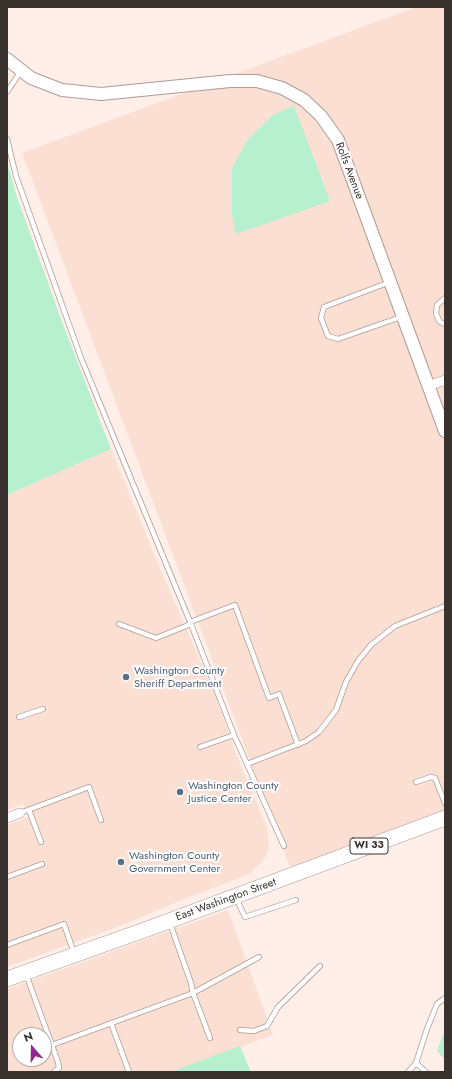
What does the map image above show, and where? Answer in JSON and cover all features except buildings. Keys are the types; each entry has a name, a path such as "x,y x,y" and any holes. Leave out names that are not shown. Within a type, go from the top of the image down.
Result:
{"main road":[{"name":"East Washington Street","path":"7,979 169,921 445,818"}],"street":[{"name":"Rolfs Avenue","path":"7,59 31,78 62,90 102,94 230,81 257,81 282,88 304,100 321,116 338,140 445,431"},
{"path":"428,386 445,380"},
{"path":"7,818 20,813"}],"lane":[{"path":"7,92 22,71"},
{"path":"7,139 16,176 81,358 191,623 234,735 284,846"},
{"path":"391,282 324,306 321,318 328,336 338,339 403,316"},
{"path":"445,298 437,305 436,314 440,322 445,324"},
{"path":"119,624 156,638 234,605 269,698 279,694 298,745"},
{"path":"247,764 306,742 319,732 336,710 346,682 358,661 371,645 395,626 445,606"},
{"path":"19,717 43,709"},
{"path":"200,747 234,735"},
{"path":"416,782 431,777 435,778 445,803"},
{"path":"20,813 90,787 101,820"},
{"path":"29,810 41,842"},
{"path":"7,877 42,864"},
{"path":"236,896 245,917 296,900"},
{"path":"169,921 191,983 193,994 210,1038"},
{"path":"7,945 64,924 75,955"},
{"path":"54,1072 59,1068 52,1045 193,994 259,957"},
{"path":"240,1030 254,1031 267,1026 278,1007 320,966"},
{"path":"26,972 45,1027"},
{"path":"408,1072 416,1063 437,1004 445,998"},
{"path":"111,1023 129,1072"},
{"path":"416,1063 426,1072"}],"shaded area":[{"path":"416,7 445,7 445,814 293,875 22,153"},
{"path":"111,449 162,573 216,697 236,754 267,827 269,842 268,852 262,862 249,874 120,926 7,967 7,825 28,817 23,804 7,810 7,495"},
{"path":"228,910 273,1035 170,1072 7,1072 7,989"}],"green space":[{"path":"294,106 330,201 236,234 232,216 232,168 248,139 273,115"},
{"path":"7,162 17,197 64,327 111,449 7,495"},
{"path":"445,1030 445,1060 437,1051"},
{"path":"240,1046 251,1072 170,1072"}],"place":[{"name":"Washington County Sheriff Department","path":"126,677"},
{"name":"Washington County Justice Center","path":"180,792"},
{"name":"Washington County Government Center","path":"121,862"}]}
